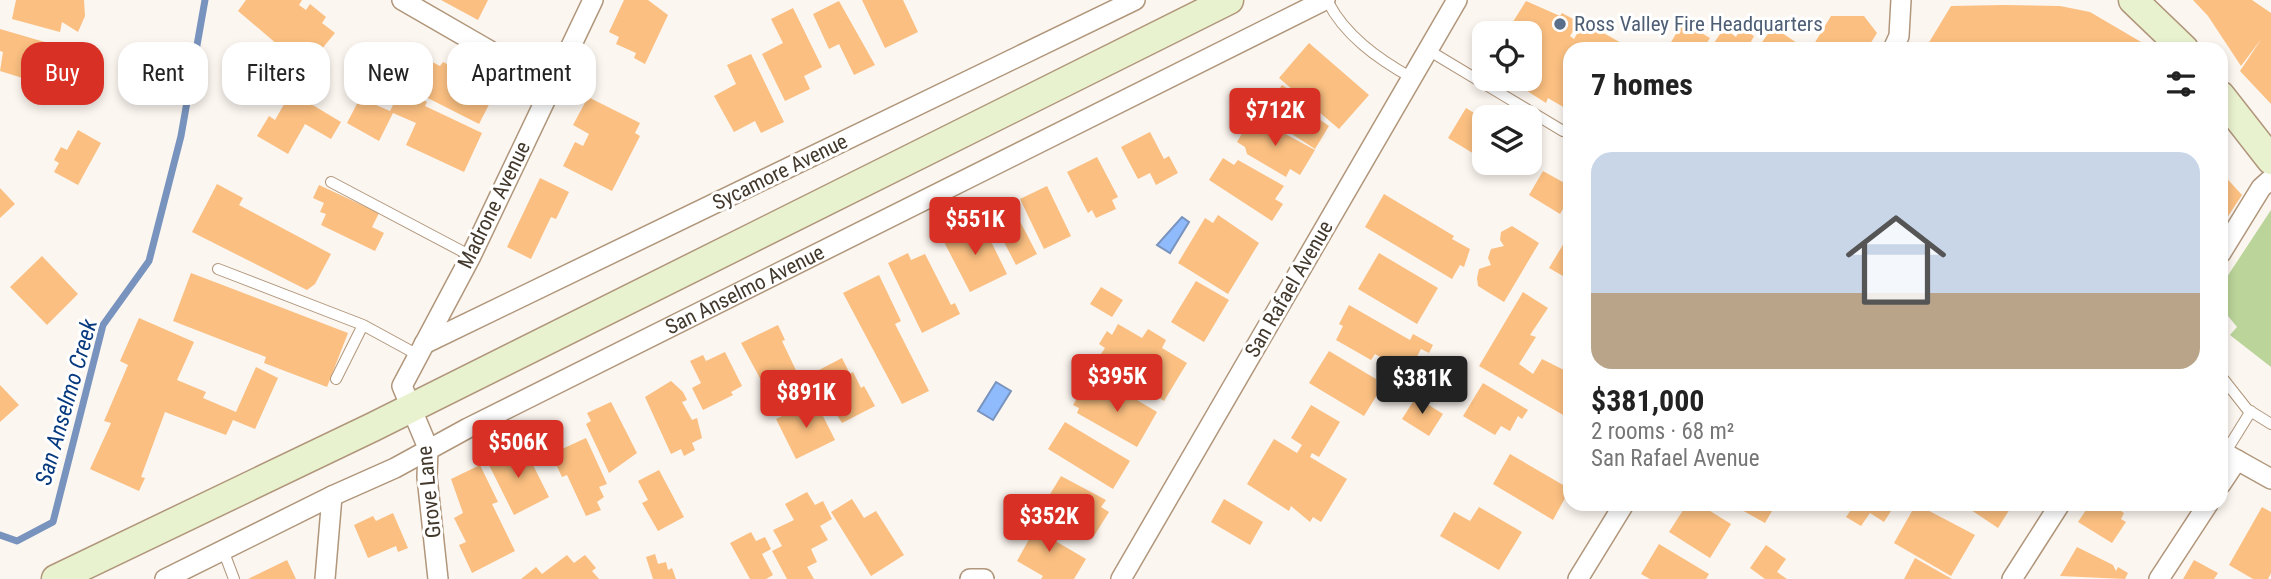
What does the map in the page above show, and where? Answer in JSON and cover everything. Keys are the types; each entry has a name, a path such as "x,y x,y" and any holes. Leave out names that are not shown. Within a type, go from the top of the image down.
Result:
{"main road":[{"path":"56,579 411,408 1229,0"},
{"path":"2133,0 2177,42"},
{"path":"2228,105 2271,160"}],"street":[{"path":"402,0 475,42"},
{"name":"Madrone Avenue","path":"572,42 593,0"},
{"name":"Sycamore Avenue","path":"421,349 1135,0"},
{"name":"San Anselmo Avenue","path":"165,579 332,496 395,468 428,448 1326,0"},
{"name":"San Rafael Avenue","path":"1121,579 1457,0"},
{"path":"1896,42 1899,36 1900,0"},
{"name":"Madrone Avenue","path":"411,408 402,386 471,256 542,105"},
{"path":"2228,242 2261,188 2271,179"},
{"name":"Grove Lane","path":"411,408 428,448 427,477 438,579"},
{"path":"2228,456 2271,479"},
{"path":"325,579 332,496"},
{"path":"1578,579 1620,511"},
{"path":"2012,579 2056,511"},
{"path":"2159,579 2203,511"},
{"path":"970,579 984,579"}],"lane":[{"path":"1326,0 1338,21 1386,63 1412,78"},
{"path":"1428,50 1563,131"},
{"path":"331,182 471,256"},
{"path":"218,269 421,349"},
{"path":"336,379 363,325"},
{"path":"2228,384 2251,411 2271,424"},
{"path":"2228,453 2251,411"},
{"path":"223,550 234,579"}],"green space":[{"path":"2271,210 2271,367 2230,335 2237,327 2228,316 2228,275"}],"water":[{"path":"1182,217 1189,222 1170,253 1157,245"},
{"path":"996,382 1011,391 993,420 978,411"}],"building":[{"path":"16,0 84,0 85,16 78,32 62,22 60,32 12,19"},
{"path":"246,0 302,0 299,5 306,10 310,4 326,17 322,23 335,33 328,42 274,42 238,11"},
{"path":"441,0 488,0 478,20"},
{"path":"624,0 648,0 668,15 645,64 634,58 636,53 616,44 619,37 609,32"},
{"path":"862,0 903,0 918,32 885,48"},
{"path":"2193,0 2252,0 2271,13 2271,104 2240,71 2262,38 2241,66 2228,42 2225,42 2208,16"},
{"path":"839,1 875,65 854,75 839,44 829,49 813,14"},
{"path":"1526,1 1560,16 1562,13 1579,22 1570,36 1574,39 1584,22 1620,42 1563,42 1563,107 1548,98 1546,103 1527,91 1542,91 1542,21 1514,21"},
{"path":"1951,6 2060,6 2090,12 2141,42 1929,42"},
{"path":"793,8 822,67 804,76 810,89 785,101 762,54 783,43 771,19"},
{"path":"1831,16 1864,16 1877,33 1871,42 1815,42"},
{"path":"1683,22 1710,38 1707,42 1671,42"},
{"path":"1773,27 1796,42 1762,42"},
{"path":"1724,28 1736,37 1741,28 1754,36 1751,42 1715,42"},
{"path":"0,29 45,42 21,42 21,78 0,71 3,52 0,51"},
{"path":"1309,43 1369,95 1339,129 1279,78"},
{"path":"751,54 784,122 761,133 755,121 734,132 714,96 736,84 727,65"},
{"path":"433,62 440,66 443,62 447,64 447,105 489,105 479,124 433,101"},
{"path":"1282,85 1307,102 1303,108 1329,126 1315,149 1281,127 1287,118 1280,113 1284,107 1272,99"},
{"path":"596,101 640,123 635,133 640,136 612,191 563,166 575,142 583,146 589,134 573,125 584,105 596,105"},
{"path":"284,105 313,105 341,122 331,139 305,124 288,154 257,136 269,116 275,120"},
{"path":"356,105 376,105 390,111 393,105 426,105 482,133 464,172 406,145 416,123 393,113 379,141 347,123"},
{"path":"1466,108 1472,112 1472,153 1448,138"},
{"path":"1252,116 1315,150 1300,175 1290,169 1286,177 1247,154 1245,147 1237,142"},
{"path":"78,130 101,143 78,185 54,172 59,163 54,160 61,147 67,150"},
{"path":"1150,132 1164,159 1169,156 1178,173 1156,185 1150,173 1138,179 1121,147"},
{"path":"1097,157 1118,197 1112,200 1116,209 1096,218 1092,210 1088,213 1067,172"},
{"path":"1223,158 1234,165 1238,160 1284,186 1275,199 1283,204 1272,221 1209,180"},
{"path":"1543,171 1563,182 1563,209 1560,214 1529,195"},
{"path":"540,178 569,192 556,219 551,217 531,259 507,247"},
{"path":"2228,180 2242,195 2228,216"},
{"path":"217,184 243,198 239,205 331,254 315,284 307,290 192,232"},
{"path":"319,185 379,213 372,227 384,233 375,251 321,225 326,214 320,212 324,203 313,198"},
{"path":"1047,186 1071,236 1044,249 1020,199"},
{"path":"0,188 15,204 0,218"},
{"path":"1384,194 1454,236 1452,239 1470,249 1464,267 1460,265 1452,279 1365,227"},
{"path":"1014,210 1037,254 1016,265 993,221"},
{"path":"1218,215 1259,243 1228,294 1178,263 1205,218 1213,223"},
{"path":"981,221 1007,274 970,292 943,240"},
{"path":"1512,226 1539,243 1504,302 1478,286 1477,278 1479,269 1491,265 1488,258 1491,249 1504,246 1500,240 1501,232"},
{"path":"1563,245 1563,276 1549,268"},
{"path":"908,253 911,260 925,254 951,305 955,303 960,314 922,333 888,263"},
{"path":"1379,253 1438,288 1417,324 1358,289"},
{"path":"42,256 78,294 47,325 10,287"},
{"path":"191,273 348,333 327,387 264,363 266,357 173,321"},
{"path":"879,275 901,321 895,324 929,391 902,404 843,293"},
{"path":"1196,281 1229,300 1204,342 1171,322"},
{"path":"1101,287 1123,300 1112,317 1090,304"},
{"path":"1523,292 1548,308 1530,335 1536,337 1519,364 1533,374 1542,359 1563,370 1563,415 1479,366"},
{"path":"1349,305 1410,340 1413,334 1433,345 1429,353 1421,349 1408,373 1375,354 1371,360 1336,340 1343,326 1339,324"},
{"path":"139,318 194,342 177,380 206,392 203,398 236,412 256,367 278,378 255,429 233,420 226,435 165,412 141,477 145,478 139,491 90,469 111,423 104,421 128,365 120,361"},
{"path":"1118,324 1142,338 1148,329 1166,340 1162,348 1187,363 1164,401 1096,361 1105,348 1099,344 1107,331 1112,335"},
{"path":"778,325 785,340 782,341 802,383 785,391 790,401 776,408 741,343"},
{"path":"1329,351 1376,379 1377,395 1364,416 1309,383"},
{"path":"725,352 742,386 731,392 733,395 703,410 692,388 701,383 690,361 703,355 706,361"},
{"path":"842,358 850,374 853,372 861,388 864,386 875,406 842,423 822,391 826,389 817,371"},
{"path":"671,381 683,392 687,400 682,402 692,420 697,418 702,438 692,443 695,450 684,456 681,449 671,454 645,397"},
{"path":"1098,383 1119,396 1122,391 1157,412 1137,447 1077,413 1079,408 1073,405 1079,395 1090,398"},
{"path":"1483,383 1528,410 1522,419 1518,416 1510,431 1501,426 1495,435 1463,416"},
{"path":"0,385 19,405 0,422"},
{"path":"1416,397 1443,414 1429,436 1402,419"},
{"path":"815,400 835,440 796,459 776,419"},
{"path":"611,402 637,453 609,473 586,424 591,421 587,413"},
{"path":"1311,405 1340,422 1319,457 1312,453 1310,457 1347,479 1321,522 1313,517 1310,522 1291,506 1289,511 1247,484 1274,439 1297,453 1302,445 1291,438"},
{"path":"1065,422 1130,461 1113,489 1048,449"},
{"path":"586,438 607,484 599,487 604,497 597,502 601,510 586,516 567,475 562,477 551,454"},
{"path":"523,445 549,497 514,515 488,463"},
{"path":"1510,454 1563,485 1563,502 1553,520 1493,484"},
{"path":"480,465 498,502 492,504 515,551 472,573 459,545 466,542 454,518 463,513 451,479"},
{"path":"659,470 684,517 658,531 642,503 648,500 638,481"},
{"path":"1061,476 1106,500 1101,507 1109,512 1094,536 1055,512 1060,503 1049,496"},
{"path":"807,492 815,505 823,501 832,519 820,526 828,540 811,549 817,562 807,567 814,579 787,579 772,551 782,546 773,530 794,520 785,504"},
{"path":"852,499 864,518 876,511 904,555 871,576 831,512"},
{"path":"1224,499 1263,522 1250,545 1211,522"},
{"path":"1479,507 1522,532 1499,570 1440,536 1454,512 1470,521"},
{"path":"2262,507 2271,512 2271,573 2268,579 2253,579 2229,565"},
{"path":"1682,511 1710,511 1731,524 1710,558 1669,532"},
{"path":"1744,511 1772,511 1765,523"},
{"path":"1850,511 1891,511 1884,522 1870,513 1861,526 1846,517"},
{"path":"1912,511 1929,511 1975,535 1951,576 1894,543"},
{"path":"1972,511 2009,511 1998,528"},
{"path":"2085,511 2121,511 2124,513 2121,519 2126,522 2112,543 2078,522"},
{"path":"393,513 408,548 398,552 396,546 368,558 354,525 373,516 376,521"},
{"path":"1029,517 1055,533 1052,539 1086,559 1074,579 1041,579 1043,576 1017,561 1032,534 1022,528"},
{"path":"751,532 756,541 765,537 771,549 762,554 773,575 766,579 750,579 730,543"},
{"path":"1659,544 1709,574 1706,579 1650,579 1641,574"},
{"path":"1766,545 1786,559 1777,572 1787,579 1765,579 1750,568"},
{"path":"2077,547 2113,565 2116,571 2118,567 2128,573 2125,579 2060,576"},
{"path":"655,554 658,564 666,562 668,570 672,568 676,579 653,579 646,557"},
{"path":"567,555 574,563 585,555 596,568 592,571 599,579 521,579 536,567 542,574"},
{"path":"1915,558 1952,579 1904,579"},
{"path":"287,560 296,579 248,579"},
{"path":"2194,560 2218,573 2214,579 2183,579"}],"waterway":[{"name":"San Anselmo Creek","path":"0,535 17,541 53,522 103,325 149,261 181,136 205,0"}],"place":[{"name":"Ross Valley Fire Headquarters","path":"1560,24"}]}
